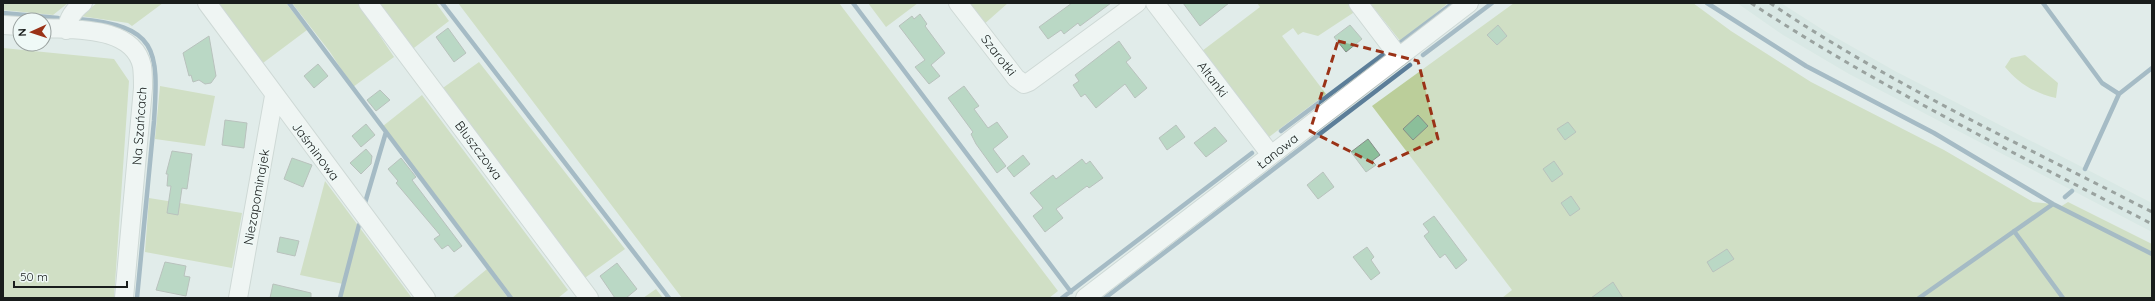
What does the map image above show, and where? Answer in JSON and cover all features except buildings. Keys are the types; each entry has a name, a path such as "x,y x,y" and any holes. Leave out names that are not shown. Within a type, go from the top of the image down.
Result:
{"street":[{"path":"66,30 68,19 73,10 83,3"},
{"name":"Jaśminowa","path":"207,3 274,96 426,298"},
{"name":"Bluszczowa","path":"368,3 589,298"},
{"name":"Szarotki","path":"958,3 1016,78 1024,84 1029,82 1086,41 1136,3"},
{"name":"Altanki","path":"1155,3 1271,155"},
{"path":"1358,3 1399,56"},
{"name":"Łanowa","path":"1085,298 1469,3"},
{"name":"Na Szańcach","path":"52,29 93,32 113,36 130,46 142,66 143,88 124,298"},
{"name":"Niezapominajek","path":"238,298 274,96"}],"highlighted area":[{"path":"1338,41 1418,61 1438,139 1379,166 1310,131"}],"shaded area":[{"path":"1737,3 1781,3 1828,33 1895,71 2152,203 2152,232 1849,74 1783,35"}],"green space":[{"path":"3,3 68,3 53,15 52,12 3,10"},
{"path":"97,3 163,3 132,26 128,23 80,16"},
{"path":"213,3 286,3 307,30 259,66"},
{"path":"292,3 358,3 394,57 353,87 330,52"},
{"path":"374,3 436,3 449,21 410,51"},
{"path":"458,3 839,3 1058,291 1049,298 682,298"},
{"path":"868,3 918,3 886,27"},
{"path":"964,3 1008,3 982,26"},
{"path":"1257,3 1350,3 1356,11 1318,36 1303,32 1298,35 1293,28 1282,36 1326,94 1269,137 1202,51 1260,7"},
{"path":"1370,3 1448,3 1401,42"},
{"path":"1514,3 1693,3 1731,31 1811,82 1944,150 2033,202 2053,204 2060,207 2068,202 2152,244 2152,298 1502,298 1512,290 1372,106"},
{"path":"3,48 12,49 12,52 43,52 114,59 129,81 114,298 3,298"},
{"path":"2025,55 2058,83 2056,98 2041,94 2028,87 2010,73 2005,67 2011,58"},
{"path":"479,62 625,249 582,280 440,90"},
{"path":"160,86 215,96 205,146 155,139"},
{"path":"422,95 568,290 558,298 512,298 383,126"},
{"path":"325,181 412,298 341,298 343,284 300,275"},
{"path":"149,198 242,213 232,268 145,252"},
{"path":"487,269 508,298 452,298"},
{"path":"656,289 663,298 643,298"}],"waterway":[{"path":"289,3 511,298"},
{"path":"442,3 669,298"},
{"path":"853,3 1071,292"},
{"path":"1401,42 1453,3"},
{"path":"1423,55 1492,3"},
{"path":"1707,3 1806,66 1934,133 2053,204 2152,254"},
{"path":"2043,3 2102,83 2119,94 2152,68"},
{"path":"3,13 58,18"},
{"path":"78,19 104,22 124,28 138,35 148,45 153,58 155,75 154,121 137,298"},
{"path":"1281,131 1385,53"},
{"path":"1105,298 1410,65"},
{"path":"2085,169 2119,94"},
{"path":"365,203 386,132"},
{"path":"1062,298 1252,153"},
{"path":"2065,197 2072,191"},
{"path":"1919,298 2053,204"},
{"path":"340,298 359,225"},
{"path":"2014,231 2063,298"}],"railway":[{"path":"1751,3 1848,63 1948,119 2152,224"},
{"path":"1770,3 1862,61 1958,113 2152,212"}]}
